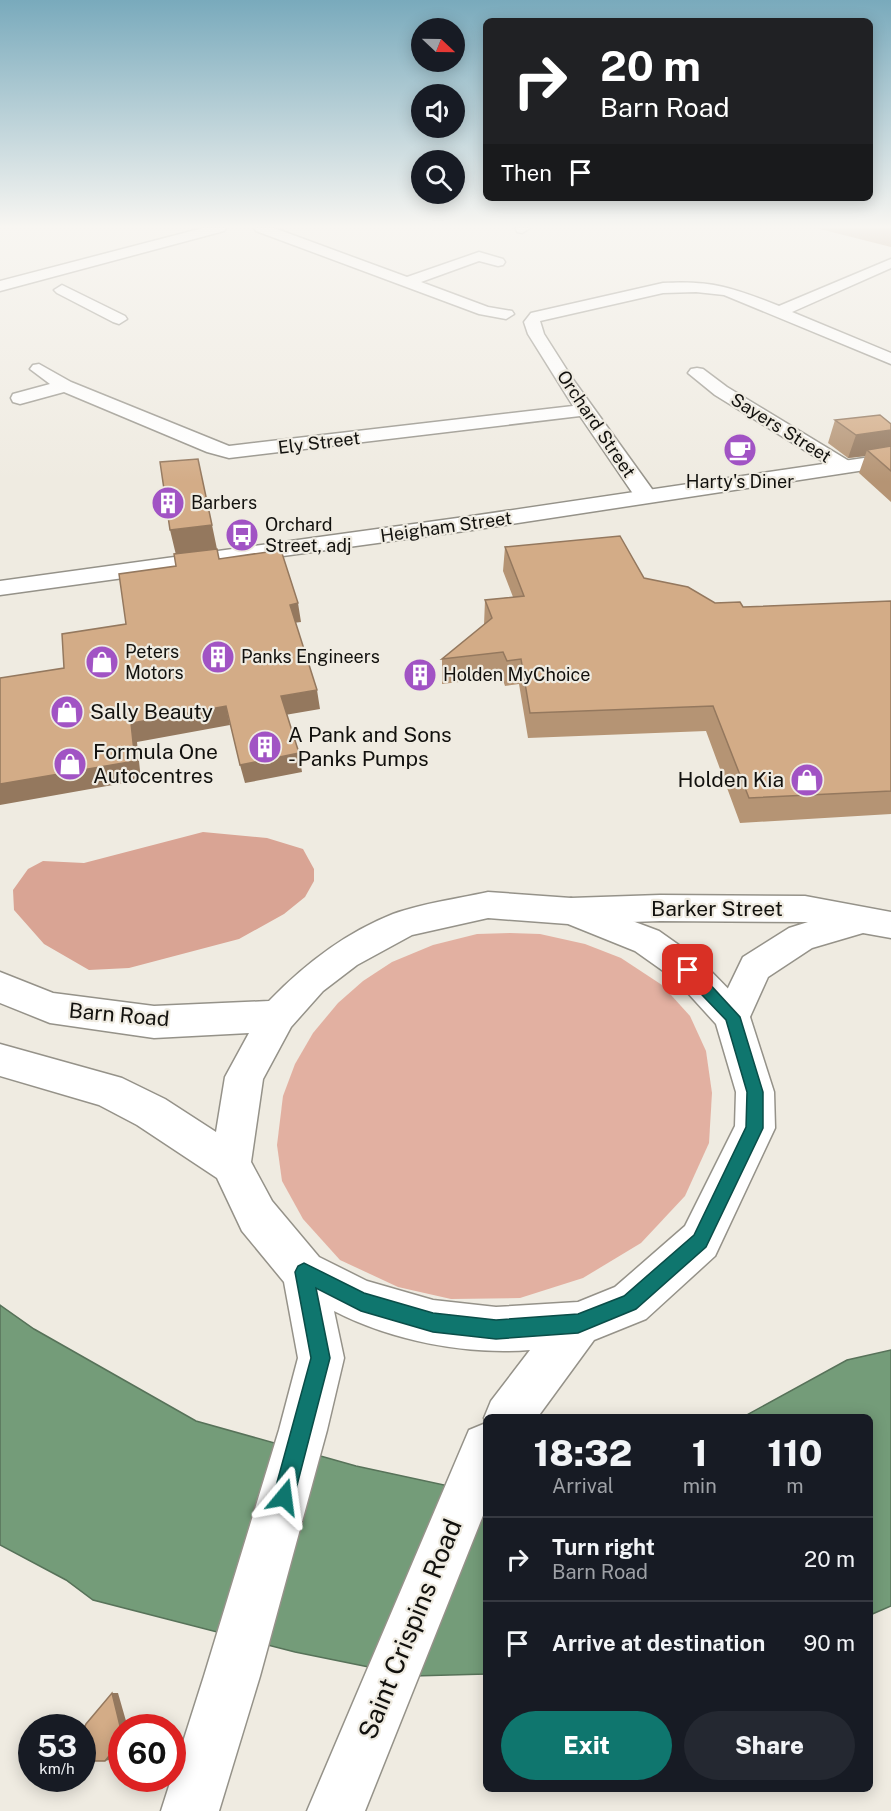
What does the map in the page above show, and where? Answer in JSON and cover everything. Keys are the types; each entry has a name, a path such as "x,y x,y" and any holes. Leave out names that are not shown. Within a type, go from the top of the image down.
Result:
{"street":[{"path":"106,313 119,319"},
{"path":"496,313 506,314"},
{"name":"Orchard Street","path":"549,313 533,320 532,325 538,338 584,410 646,496"},
{"path":"774,313 891,359"},
{"name":"Ely Street","path":"39,369 65,386 214,448 229,452 264,450 584,410"},
{"name":"Sayers Street","path":"697,373 721,391 842,465"},
{"path":"20,398 65,386"},
{"name":"Sayers Street","path":"721,391 748,386"},
{"name":"Heigham Street","path":"0,588 472,523 842,465 891,460"},
{"path":"0,1060 108,1090 151,1112 231,1164 257,1216 304,1272 361,1302 433,1322 496,1330 578,1324 630,1303 700,1241 754,1128 755,1092 732,1017 688,970 646,941 571,911 488,905 404,924 345,955 311,981 278,1016 244,1077 231,1164"},
{"name":"Barker Street","path":"571,911 660,908 804,909 876,923"},
{"name":"Barker Street","path":"732,1017 755,966 801,938 876,923"},
{"name":"Barn Road","path":"0,987 50,1008 154,1022 278,1016"},
{"path":"190,1811 232,1676 303,1430 321,1358 304,1272"},
{"name":"Saint Crispins Road","path":"511,1414 578,1324"},
{"name":"Saint Crispins Road","path":"336,1811 483,1462"}],"shaded area":[{"path":"203,832 267,838 303,849 314,869 314,881 305,897 284,914 239,939 129,968 89,970 44,944 14,910 13,890 28,869 43,861 84,863"},
{"path":"477,934 540,934 585,944 621,958 662,985 690,1016 706,1051 712,1093 709,1143 685,1196 641,1243 583,1278 520,1298 451,1299 398,1287 340,1260 303,1219 282,1181 277,1145 283,1096 295,1064 313,1033 338,1003 363,981 392,962 433,945"},
{"path":"0,1305 34,1329 196,1421 356,1466 483,1493 483,1674 413,1676 295,1652 93,1600 66,1580 0,1545"},
{"path":"891,1350 891,1606 873,1614 873,1414 748,1414 847,1360"}],"building":[{"path":"880,415 891,424 891,430 856,435 835,420"},
{"path":"891,446 891,471 867,450"},
{"path":"198,459 212,525 170,530 160,462"},
{"path":"620,536 644,578 688,587 715,603 740,602 743,607 891,601 891,791 749,798 713,706 530,713 521,659 507,661 503,652 442,659 492,618 485,600 524,596 505,547"},
{"path":"217,549 219,559 281,550 298,603 290,605 317,690 281,696 299,753 240,765 226,706 131,723 135,761 0,784 0,678 64,668 62,634 126,624 119,574 176,566 174,554"},
{"path":"112,1693 117,1714 108,1714 108,1757 105,1761 96,1761 94,1714"}],"place":[{"name":"Harty's Diner","path":"740,450"},
{"name":"Barbers","path":"168,503"},
{"name":"Orchard Street, adj","path":"242,535"},
{"name":"Panks Engineers","path":"218,657"},
{"name":"Peters Motors","path":"102,662"},
{"name":"Holden MyChoice","path":"420,675"},
{"name":"Sally Beauty","path":"67,712"},
{"name":"A Pank and Sons - Panks Pumps","path":"265,747"},
{"name":"Formula One Autocentres","path":"70,764"},
{"name":"Holden Kia","path":"807,780"}],"route":[{"path":"284,1497 321,1358 304,1272 361,1302 433,1322 496,1330 578,1324 630,1303 700,1241 754,1128 755,1092 732,1017 688,970"}]}
